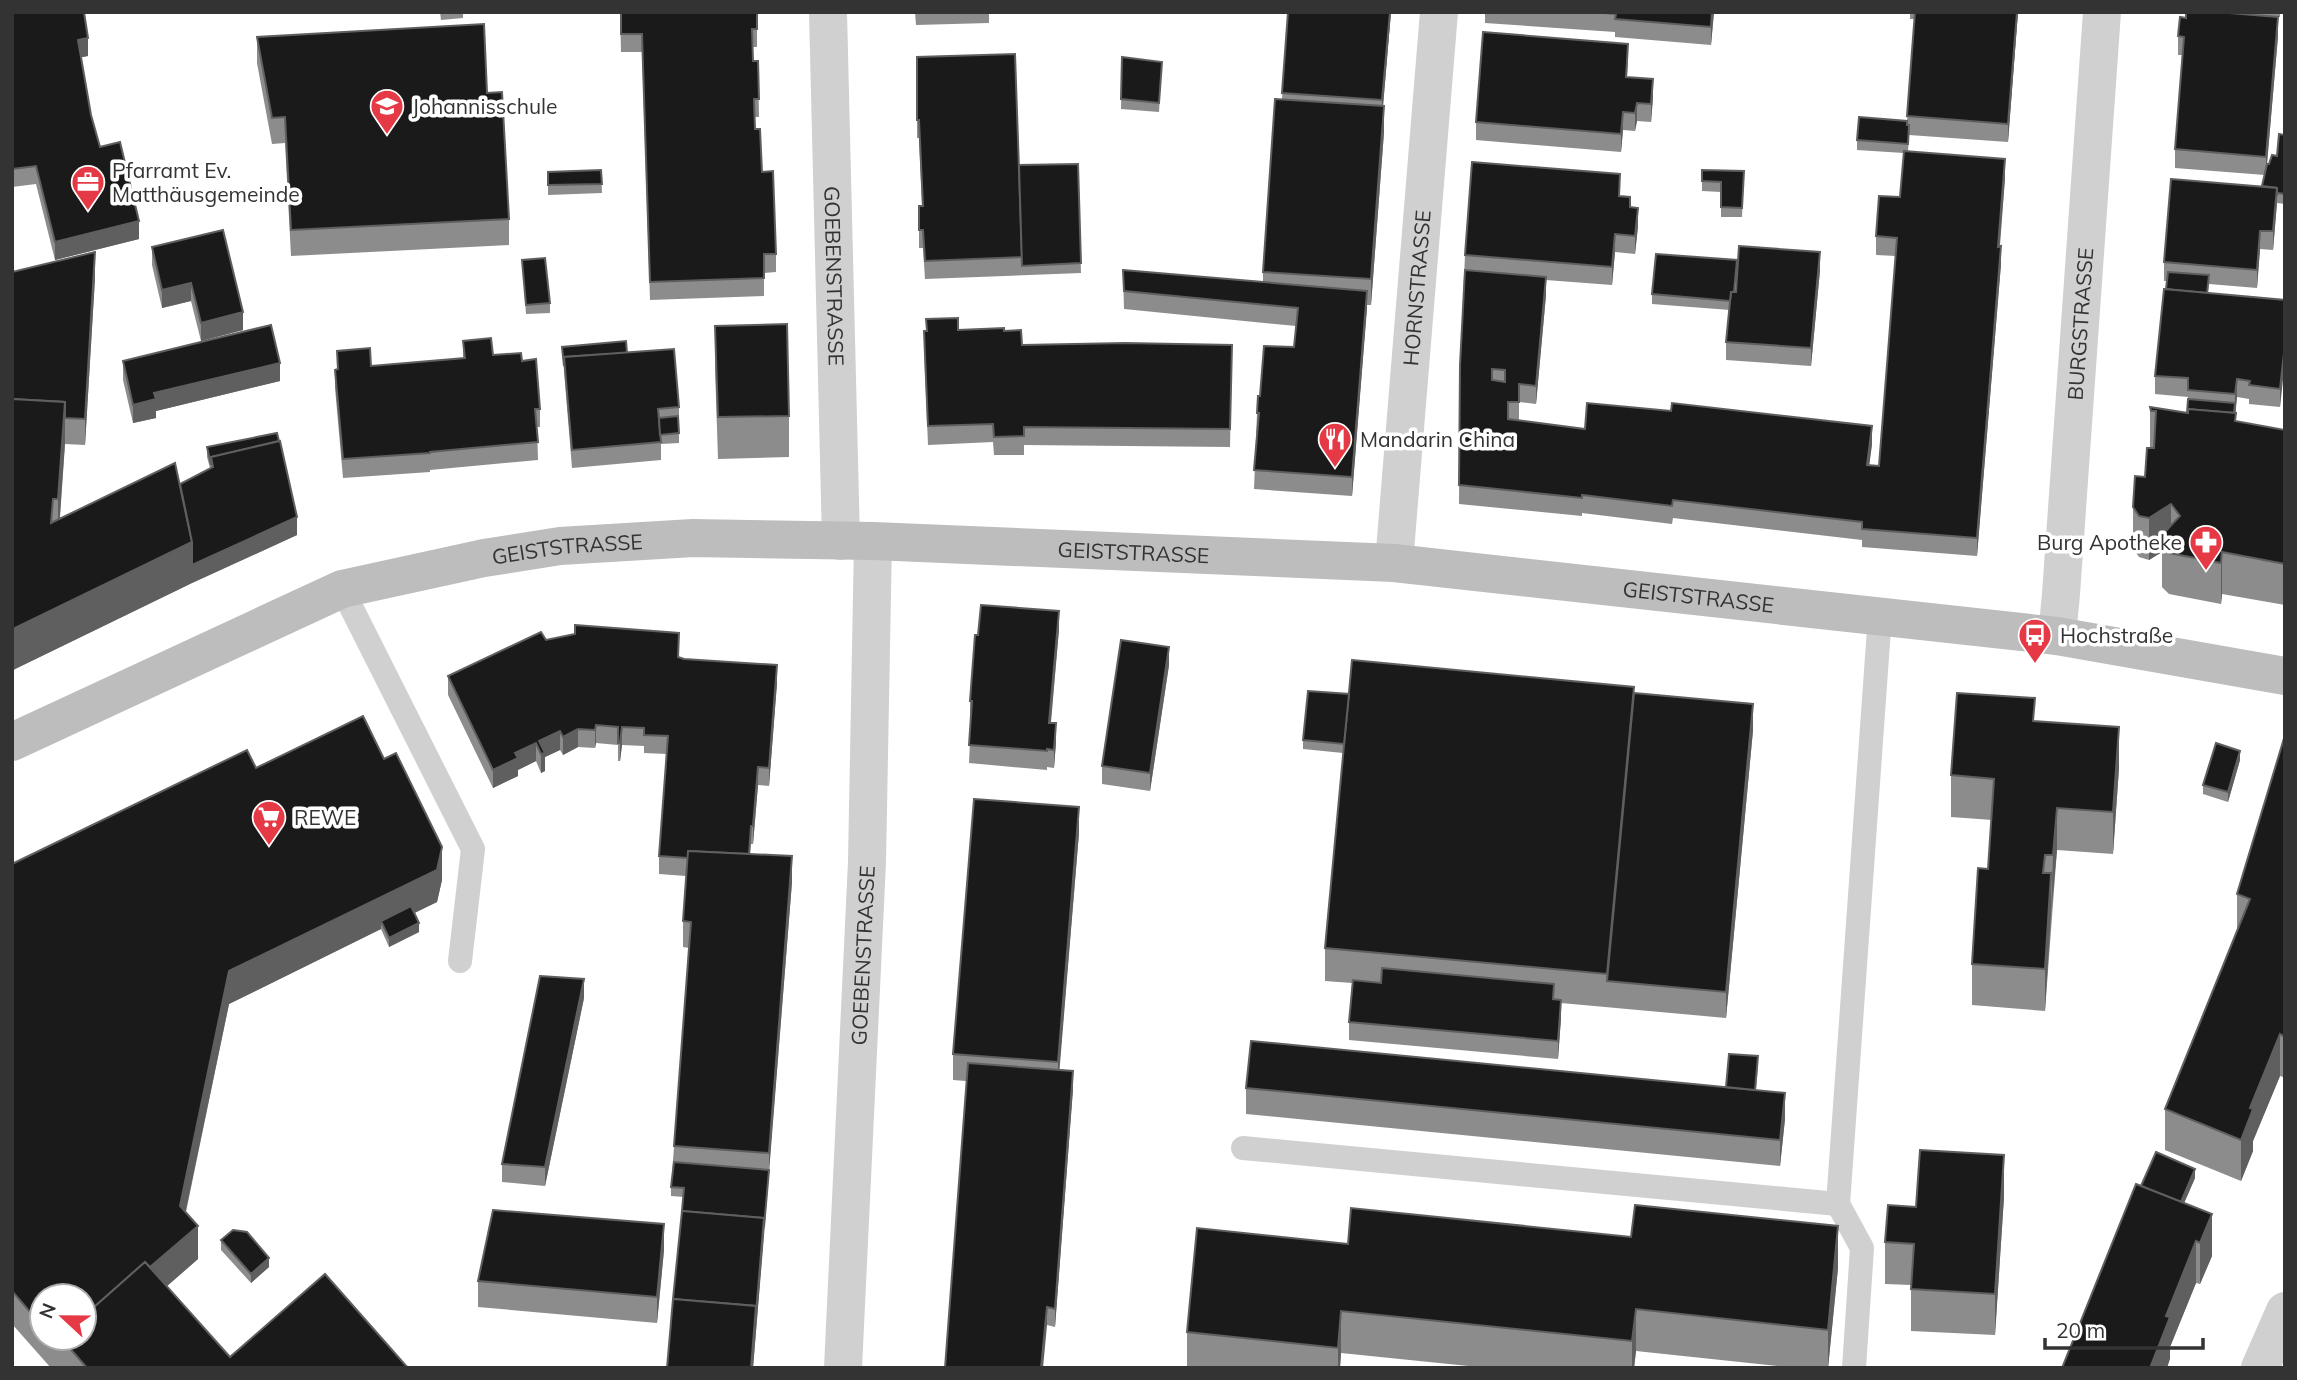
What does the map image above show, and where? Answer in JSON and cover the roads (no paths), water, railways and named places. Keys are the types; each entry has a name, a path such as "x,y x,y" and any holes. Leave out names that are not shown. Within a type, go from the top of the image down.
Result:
{"street":[{"name":"GOEBENSTRASSE","path":"828,12 857,541 867,862 844,1368"},
{"name":"HORNSTRASSE","path":"1394,563 1439,12"},
{"name":"BURGSTRASSE","path":"2057,636 2102,12"},
{"name":"GEISTSTRASSE","path":"12,742 342,589 484,558 560,546 693,538 857,541 1394,563 2057,636 2285,676"},
{"path":"2260,1368 2285,1311"}],"lane":[{"path":"342,589 473,849 460,961"},
{"path":"1854,1368 1862,1248 1838,1204 1880,615"},
{"path":"1243,1148 1838,1204"}],"place":[{"name":"Johannisschule","path":"387,136"},
{"name":"Pfarramt Ev. Matthäusgemeinde","path":"88,212"},
{"name":"Mandarin China","path":"1335,469"},
{"name":"Burg Apotheke","path":"2206,572"},
{"name":"Hochstraße","path":"2035,665"},
{"name":"REWE","path":"269,847"}]}
